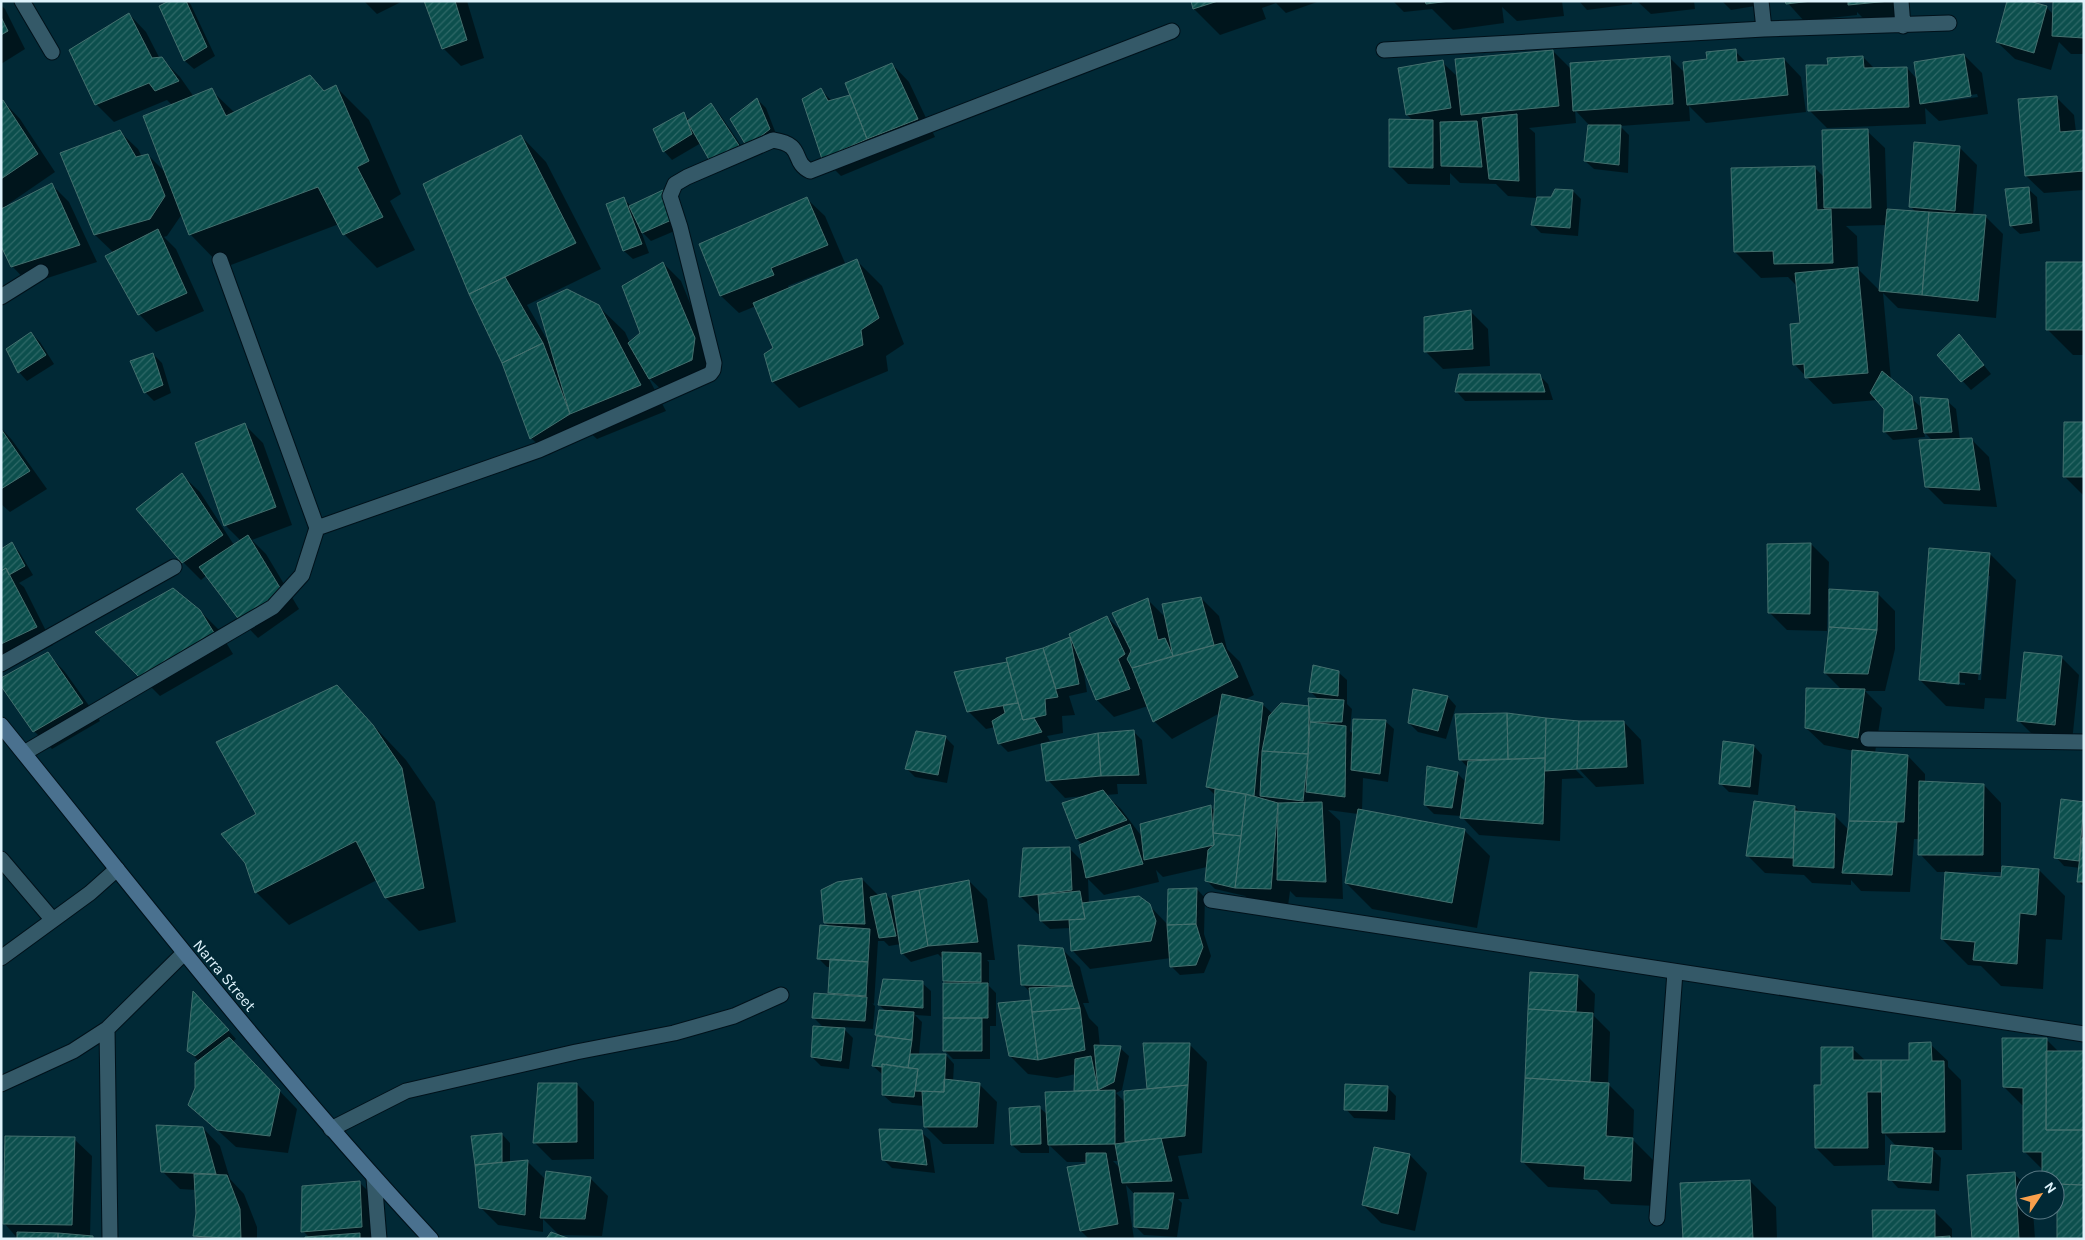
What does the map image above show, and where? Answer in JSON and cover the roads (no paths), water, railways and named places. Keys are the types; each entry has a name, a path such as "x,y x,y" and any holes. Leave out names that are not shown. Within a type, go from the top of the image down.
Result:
{"street":[{"path":"22,1 52,52"},
{"path":"1761,1 1764,29"},
{"path":"1901,1 1903,26"},
{"path":"1384,50 1764,29 1949,24"},
{"path":"317,528 539,450 710,374 714,363 680,228 670,196 675,184 687,177 773,140 788,142 796,150 803,168 810,171 1172,31"},
{"path":"24,753 272,607 302,575 317,528 220,260"},
{"path":"1,297 41,272"},
{"path":"1,664 174,567"},
{"name":"Narra Street","path":"1,725 184,953 331,1129 431,1239"},
{"path":"1868,738 2084,742"},
{"path":"1,860 52,919"},
{"path":"1,958 90,893 117,869"},
{"path":"1211,900 2084,1034"},
{"path":"1,1084 73,1052 107,1029 184,953"},
{"path":"1657,1218 1675,972"},
{"path":"331,1129 406,1091 576,1052 674,1033 734,1016 781,995"},
{"path":"107,1029 110,1239"},
{"path":"374,1178 379,1239"}]}
